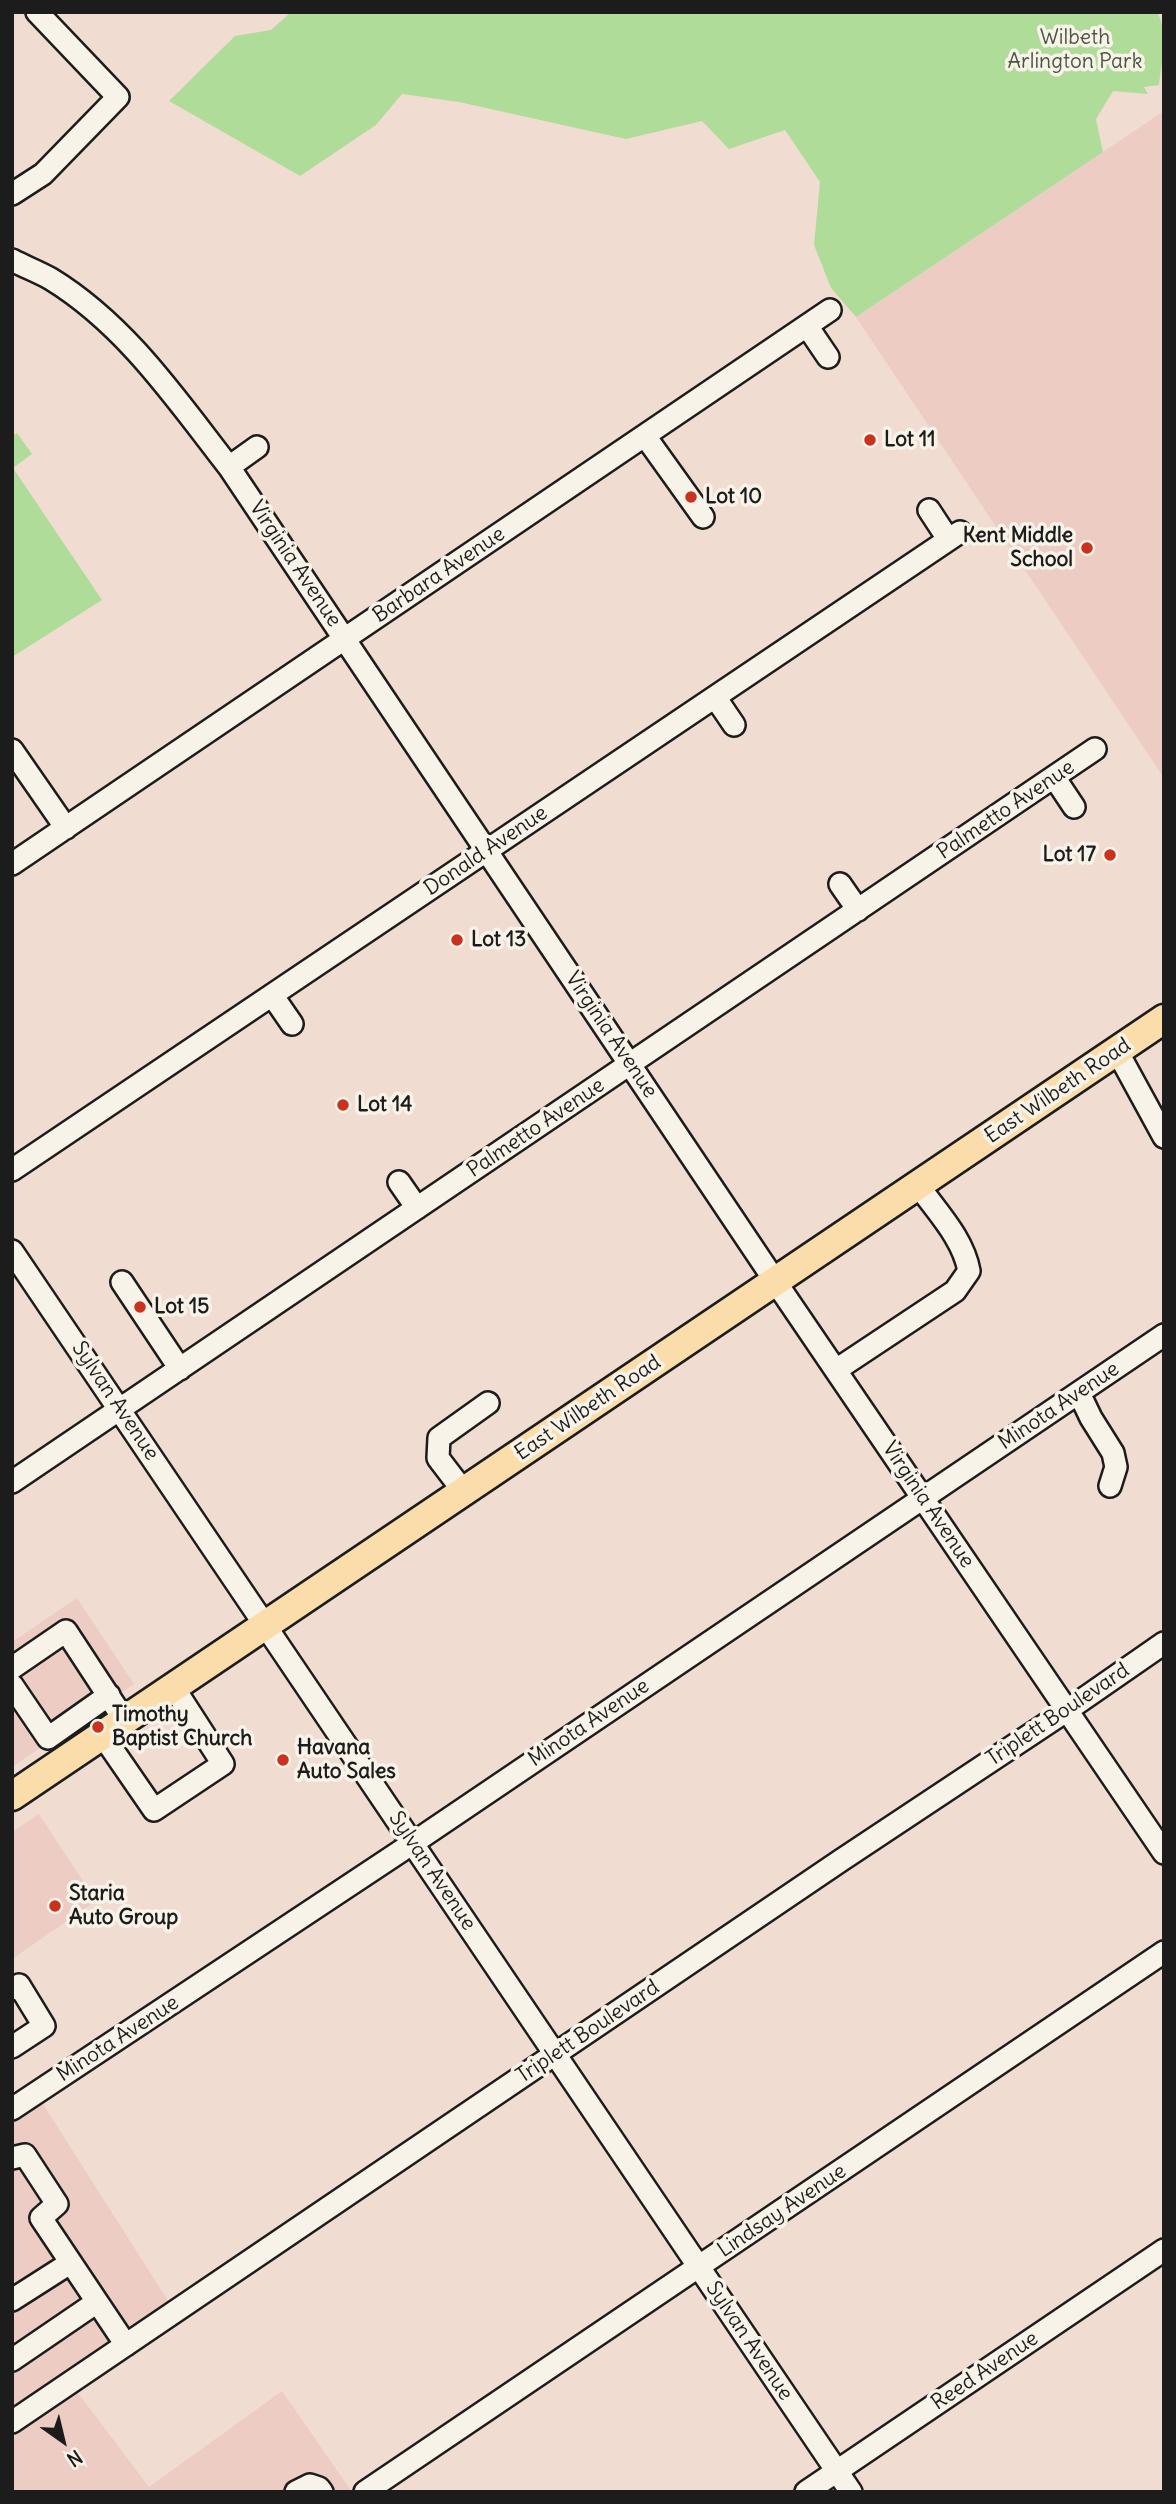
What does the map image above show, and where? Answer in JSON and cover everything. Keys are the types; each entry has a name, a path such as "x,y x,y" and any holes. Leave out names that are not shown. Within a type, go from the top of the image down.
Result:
{"main road":[{"name":"East Wilbeth Road","path":"12,1797 1164,1019"}],"street":[{"path":"12,194 43,174 118,97 37,12"},
{"name":"Virginia Avenue","path":"12,261 50,278 86,303 118,331 154,371 229,467 775,1281 1164,1853"},
{"name":"Barbara Avenue","path":"12,864 830,310"},
{"path":"807,326 828,357"},
{"path":"645,436 703,517"},
{"path":"229,467 257,447"},
{"name":"Donald Avenue","path":"12,1170 954,536 929,509"},
{"path":"715,697 734,725"},
{"path":"12,750 66,828"},
{"name":"Palmetto Avenue","path":"12,1482 1095,750"},
{"path":"1054,777 1074,807"},
{"path":"840,884 858,910"},
{"path":"272,995 292,1024"},
{"path":"1117,1051 1164,1137"},
{"path":"399,1182 417,1208"},
{"path":"836,1370 955,1291 968,1271 967,1259 959,1242 918,1185"},
{"name":"Sylvan Avenue","path":"12,1251 851,2492"},
{"path":"122,1282 180,1369"},
{"name":"Minota Avenue","path":"12,2109 413,1843 1164,1335"},
{"path":"1079,1393 1113,1453 1116,1467 1110,1486"},
{"path":"464,1492 438,1458 439,1438 488,1403"},
{"path":"12,1668 66,1630 109,1695 114,1728 154,1810 223,1764 174,1688"},
{"name":"Triplett Boulevard","path":"12,2422 1164,1643"},
{"path":"12,1685 48,1738 109,1695"},
{"name":"Lindsay Avenue","path":"365,2492 1164,1952"},
{"path":"12,1989 19,1985 44,2026 12,2046"},
{"path":"12,2158 25,2155 57,2204 41,2218 126,2345"},
{"name":"Reed Avenue","path":"806,2492 1164,2250"},
{"path":"12,2300 70,2263"},
{"path":"12,2360 97,2302"},
{"path":"296,2492 310,2484 322,2492"}],"shaded area":[{"name":"Kent Middle School","path":"1164,111 1164,778 856,317"},
{"path":"77,1598 134,1684 12,1767 12,1642"},
{"path":"39,1814 96,1901 12,1959 12,1832"},
{"path":"36,2093 175,2312 12,2422 12,2109"},
{"path":"282,2391 352,2492 12,2492 12,2438 78,2393 149,2487"}],"green space":[{"name":"Wilbeth Arlington Park","path":"291,12 1157,12 1163,29 1164,48 1159,85 1144,87 1148,94 1113,91 1096,119 1103,152 856,317 831,288 814,245 820,182 785,130 729,149 702,121 626,139 459,102 402,94 376,125 300,176 169,101 235,36 271,30"},
{"path":"17,433 32,454 13,468 102,600 12,657 12,436"}],"place":[{"name":"Lot 11","path":"870,440"},
{"name":"Lot 10","path":"691,497"},
{"name":"Kent Middle School","path":"1087,548"},
{"name":"Lot 17","path":"1110,855"},
{"name":"Lot 13","path":"457,940"},
{"name":"Lot 14","path":"343,1105"},
{"name":"Lot 15","path":"140,1307"},
{"name":"Timothy Baptist Church","path":"98,1727"},
{"name":"Havana Auto Sales","path":"283,1760"},
{"name":"Staria Auto Group","path":"55,1906"}]}
